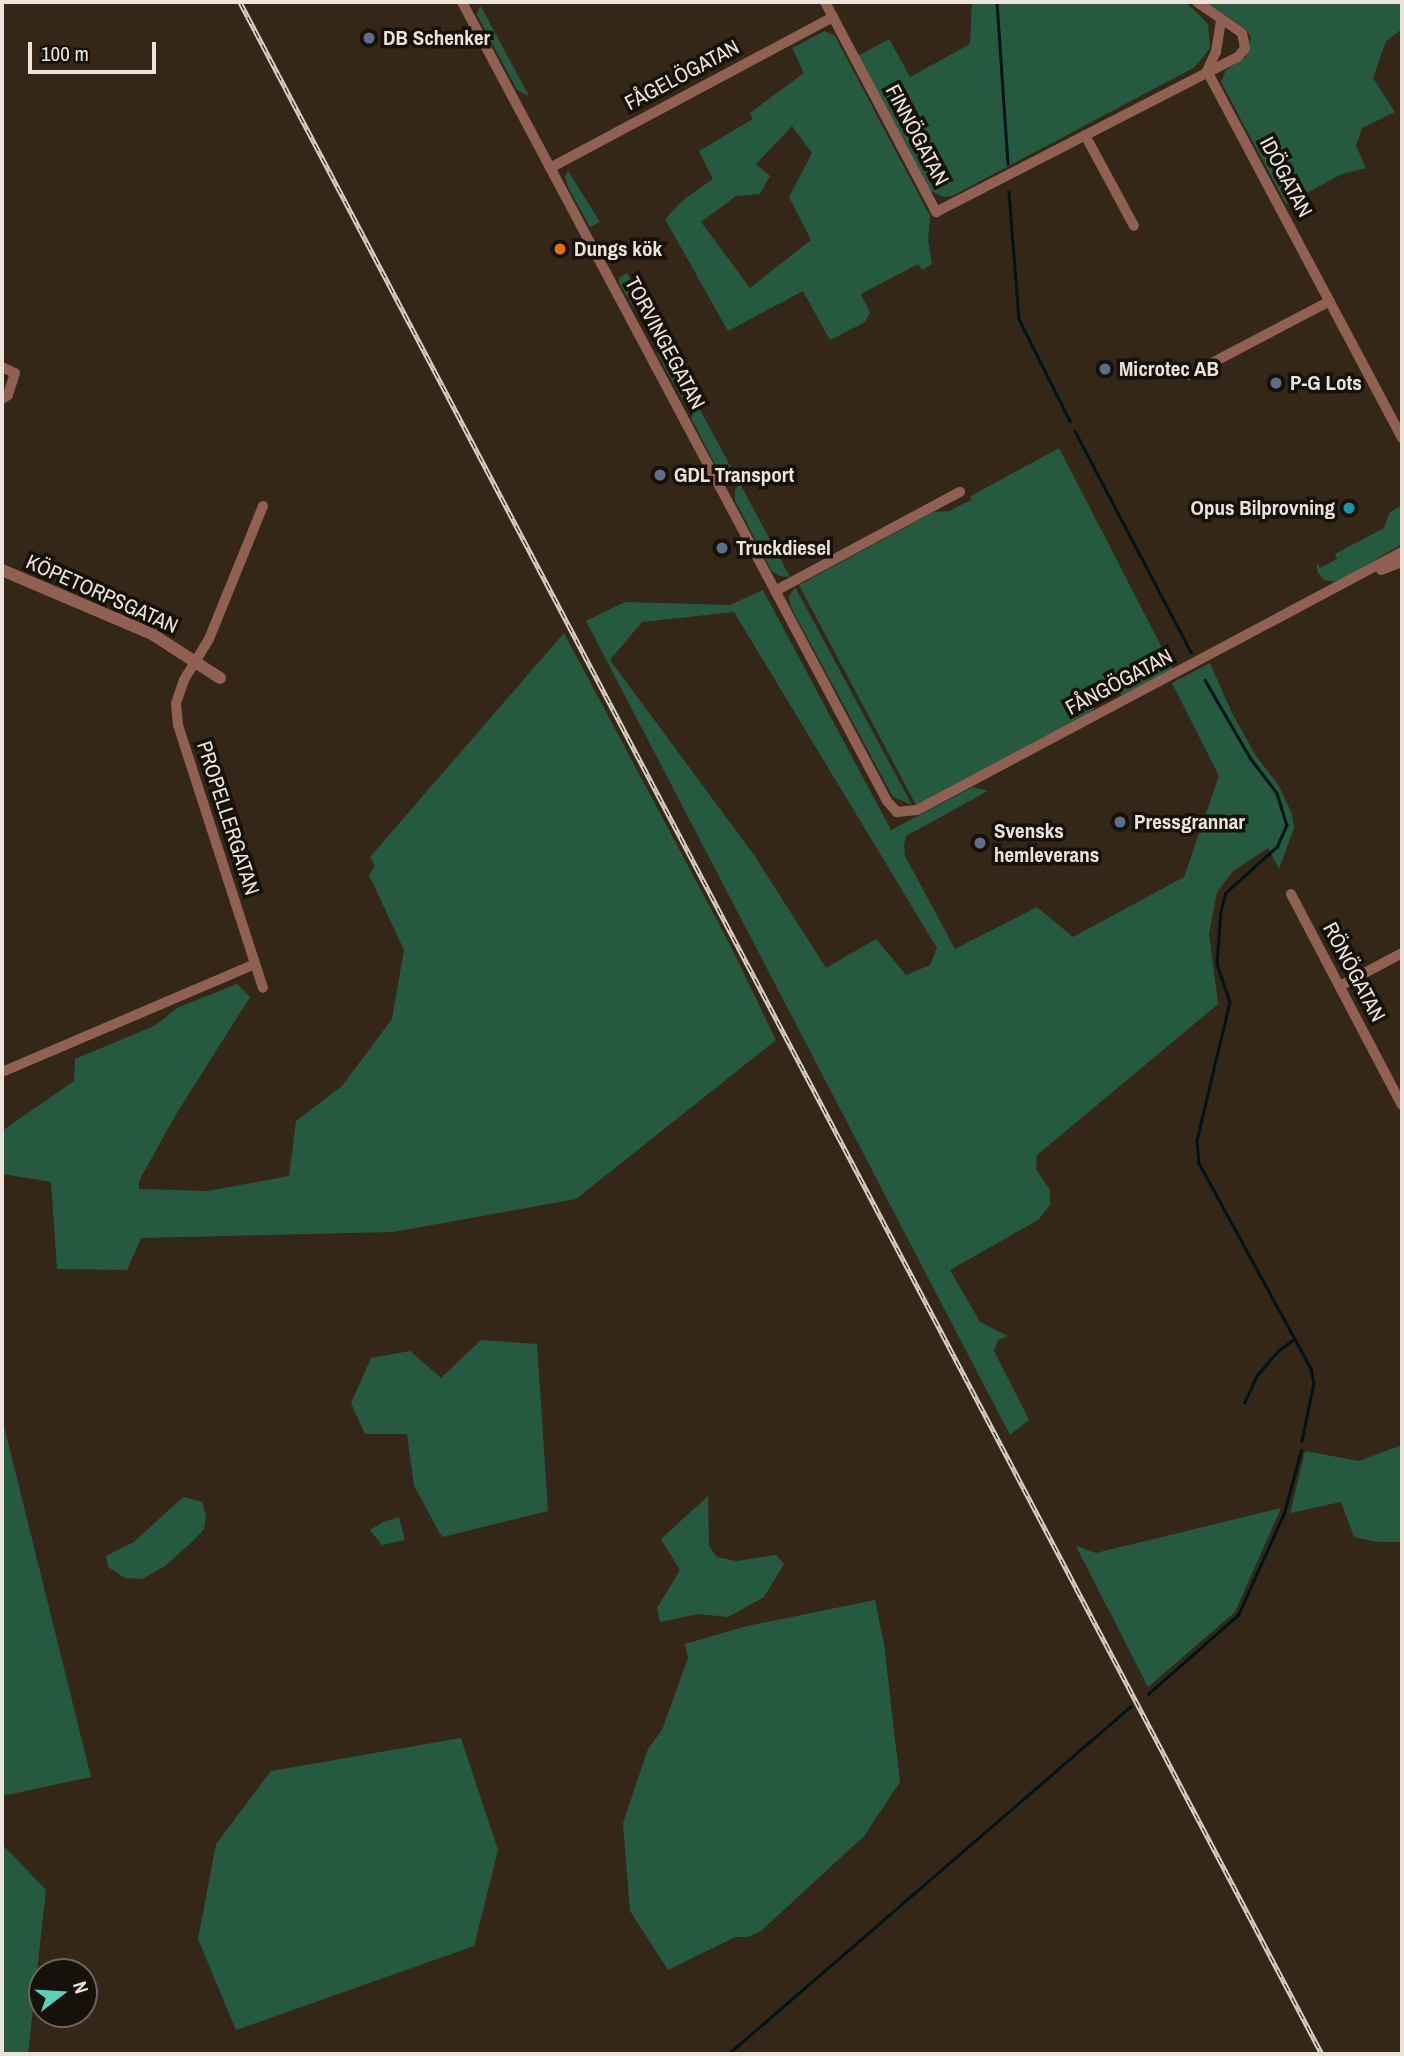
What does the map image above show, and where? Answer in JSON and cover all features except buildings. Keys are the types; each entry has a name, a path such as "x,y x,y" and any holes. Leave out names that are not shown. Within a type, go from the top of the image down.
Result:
{"street":[{"name":"TORVINGEGATAN","path":"462,2 887,801 897,812"},
{"name":"FINNÖGATAN","path":"825,2 936,212 1207,71 1231,62 1245,48 1242,33 1198,2"},
{"name":"FÅGELÖGATAN","path":"550,168 833,17"},
{"path":"1207,71 1216,52 1221,19"},
{"name":"IDÖGATAN","path":"1207,71 1402,438"},
{"path":"1085,135 1134,226"},
{"path":"1189,375 1330,301"},
{"path":"2,368 15,373 8,395 2,399"},
{"path":"775,591 960,492"},
{"name":"PROPELLERGATAN","path":"262,506 209,639 184,680 176,703 178,726 264,988"},
{"name":"FÅNGÖGATAN","path":"897,812 917,810 1357,579 1402,552"},
{"name":"FÅNGÖGATAN","path":"1357,579 1402,562"},
{"name":"KÖPETORPSGATAN","path":"2,570 125,621 196,661 220,678"},
{"name":"RÖNÖGATAN","path":"1291,894 1402,1105"},
{"path":"1340,986 1402,953"},
{"path":"2,1072 255,964"}],"green space":[{"path":"972,2 1186,2 1208,24 1210,48 1195,67 952,196 943,197 929,190 858,56 889,39 910,77 970,44"},
{"path":"1206,2 1402,2 1402,29 1386,41 1373,78 1395,112 1362,128 1356,146 1366,168 1342,174 1286,204 1221,82 1226,70 1246,57 1251,37 1246,29"},
{"path":"480,5 529,96 517,90 477,15"},
{"path":"825,31 835,36 930,216 928,240 932,264 922,270 918,264 861,294 870,313 865,322 830,340 803,291 728,331 665,219 683,200 713,179 699,151 753,119 750,113 804,73 792,48","holes":["792,126 812,153 789,197 811,240 750,288 701,222 736,196 760,194 770,176 756,164"]},
{"path":"568,171 600,222 590,227 568,187 565,177"},
{"path":"627,273 662,339 655,342 619,283 619,278"},
{"path":"665,345 694,398 688,401 682,399 657,353"},
{"path":"698,406 735,475 726,474 717,468 691,418"},
{"path":"1059,448 1173,669 1122,695 1116,693 1096,703 1093,711 916,805 799,585 934,512 949,511 971,500 971,496"},
{"path":"740,484 790,577 779,576 771,570 735,500 735,490"},
{"path":"1402,505 1402,544 1338,582 1324,580 1317,571 1317,563 1320,568 1337,559 1335,554 1384,528 1390,512"},
{"path":"795,587 912,805 893,797 791,607 789,597"},
{"path":"763,590 891,830 973,787 988,791 906,836 904,845 905,856 955,949 1037,907 1073,937 1184,877 1219,776 1172,683 1210,663 1232,713 1256,756 1279,786 1292,814 1294,828 1279,869 1268,848 1233,871 1217,892 1209,934 1218,1004 1037,1155 1036,1169 1050,1190 1050,1205 1038,1220 950,1270 980,1322 1008,1336 998,1340 994,1351 1029,1420 1010,1435 586,621 625,602 730,605","holes":["734,612 937,948 930,965 906,975 876,939 826,968 754,855 610,660 642,622"]},
{"path":"564,633 728,941 776,1040 576,1199 393,1232 141,1238 127,1270 57,1269 51,1182 2,1174 2,1131 74,1081 75,1059 154,1026 179,1007 237,984 250,997 175,1116 139,1181 139,1189 208,1191 289,1176 296,1121 342,1086 392,1019 404,950 369,875 375,866 370,857"},
{"path":"481,1340 537,1344 548,1511 442,1537 414,1486 407,1434 365,1434 351,1403 371,1358 410,1351 441,1378"},
{"path":"2,1418 91,1777 2,1796"},
{"path":"1402,1445 1402,1542 1377,1542 1354,1537 1341,1502 1290,1513 1305,1451 1359,1461"},
{"path":"708,1496 709,1546 717,1557 736,1561 776,1555 784,1564 764,1597 728,1617 698,1614 660,1622 657,1608 680,1570 661,1539"},
{"path":"183,1497 202,1502 206,1516 204,1529 193,1541 165,1566 142,1579 125,1578 108,1567 106,1556 134,1542"},
{"path":"1281,1508 1235,1612 1148,1687 1076,1546 1096,1553"},
{"path":"399,1517 405,1540 382,1545 370,1530"},
{"path":"875,1600 884,1644 900,1782 864,1836 761,1931 748,1937 735,1937 668,1970 630,1911 623,1823 648,1749 662,1730 688,1658 685,1644 747,1626"},
{"path":"461,1738 498,1850 474,1946 236,2030 198,1939 216,1844 271,1771"},
{"path":"2,1844 46,1890 39,1958 28,1958 28,2028 31,2028 28,2054 2,2054"}],"waterway":[{"path":"997,2 1008,164"},
{"path":"1009,192 1019,319 1070,421"},
{"path":"1075,431 1191,652"},
{"path":"1205,680 1251,759 1277,793 1287,825 1277,847 1226,893 1221,912 1217,964 1230,1002 1197,1140 1199,1163 1311,1368 1314,1383 1302,1441"},
{"path":"1244,1403 1257,1375 1278,1351 1295,1338"},
{"path":"1148,1694 1238,1615 1284,1513 1301,1450"},
{"path":"728,2054 1131,1706"}],"railway":[{"path":"240,2 1322,2054"}],"place":[{"name":"DB Schenker","path":"369,38"},
{"name":"Dungs kök","path":"560,249"},
{"name":"Microtec AB","path":"1105,369"},
{"name":"P-G Lots","path":"1276,383"},
{"name":"GDL Transport","path":"660,475"},
{"name":"Opus Bilprovning","path":"1349,508"},
{"name":"Truckdiesel","path":"722,548"},
{"name":"Pressgrannar","path":"1120,822"},
{"name":"Svensks hemleverans","path":"980,843"}]}
